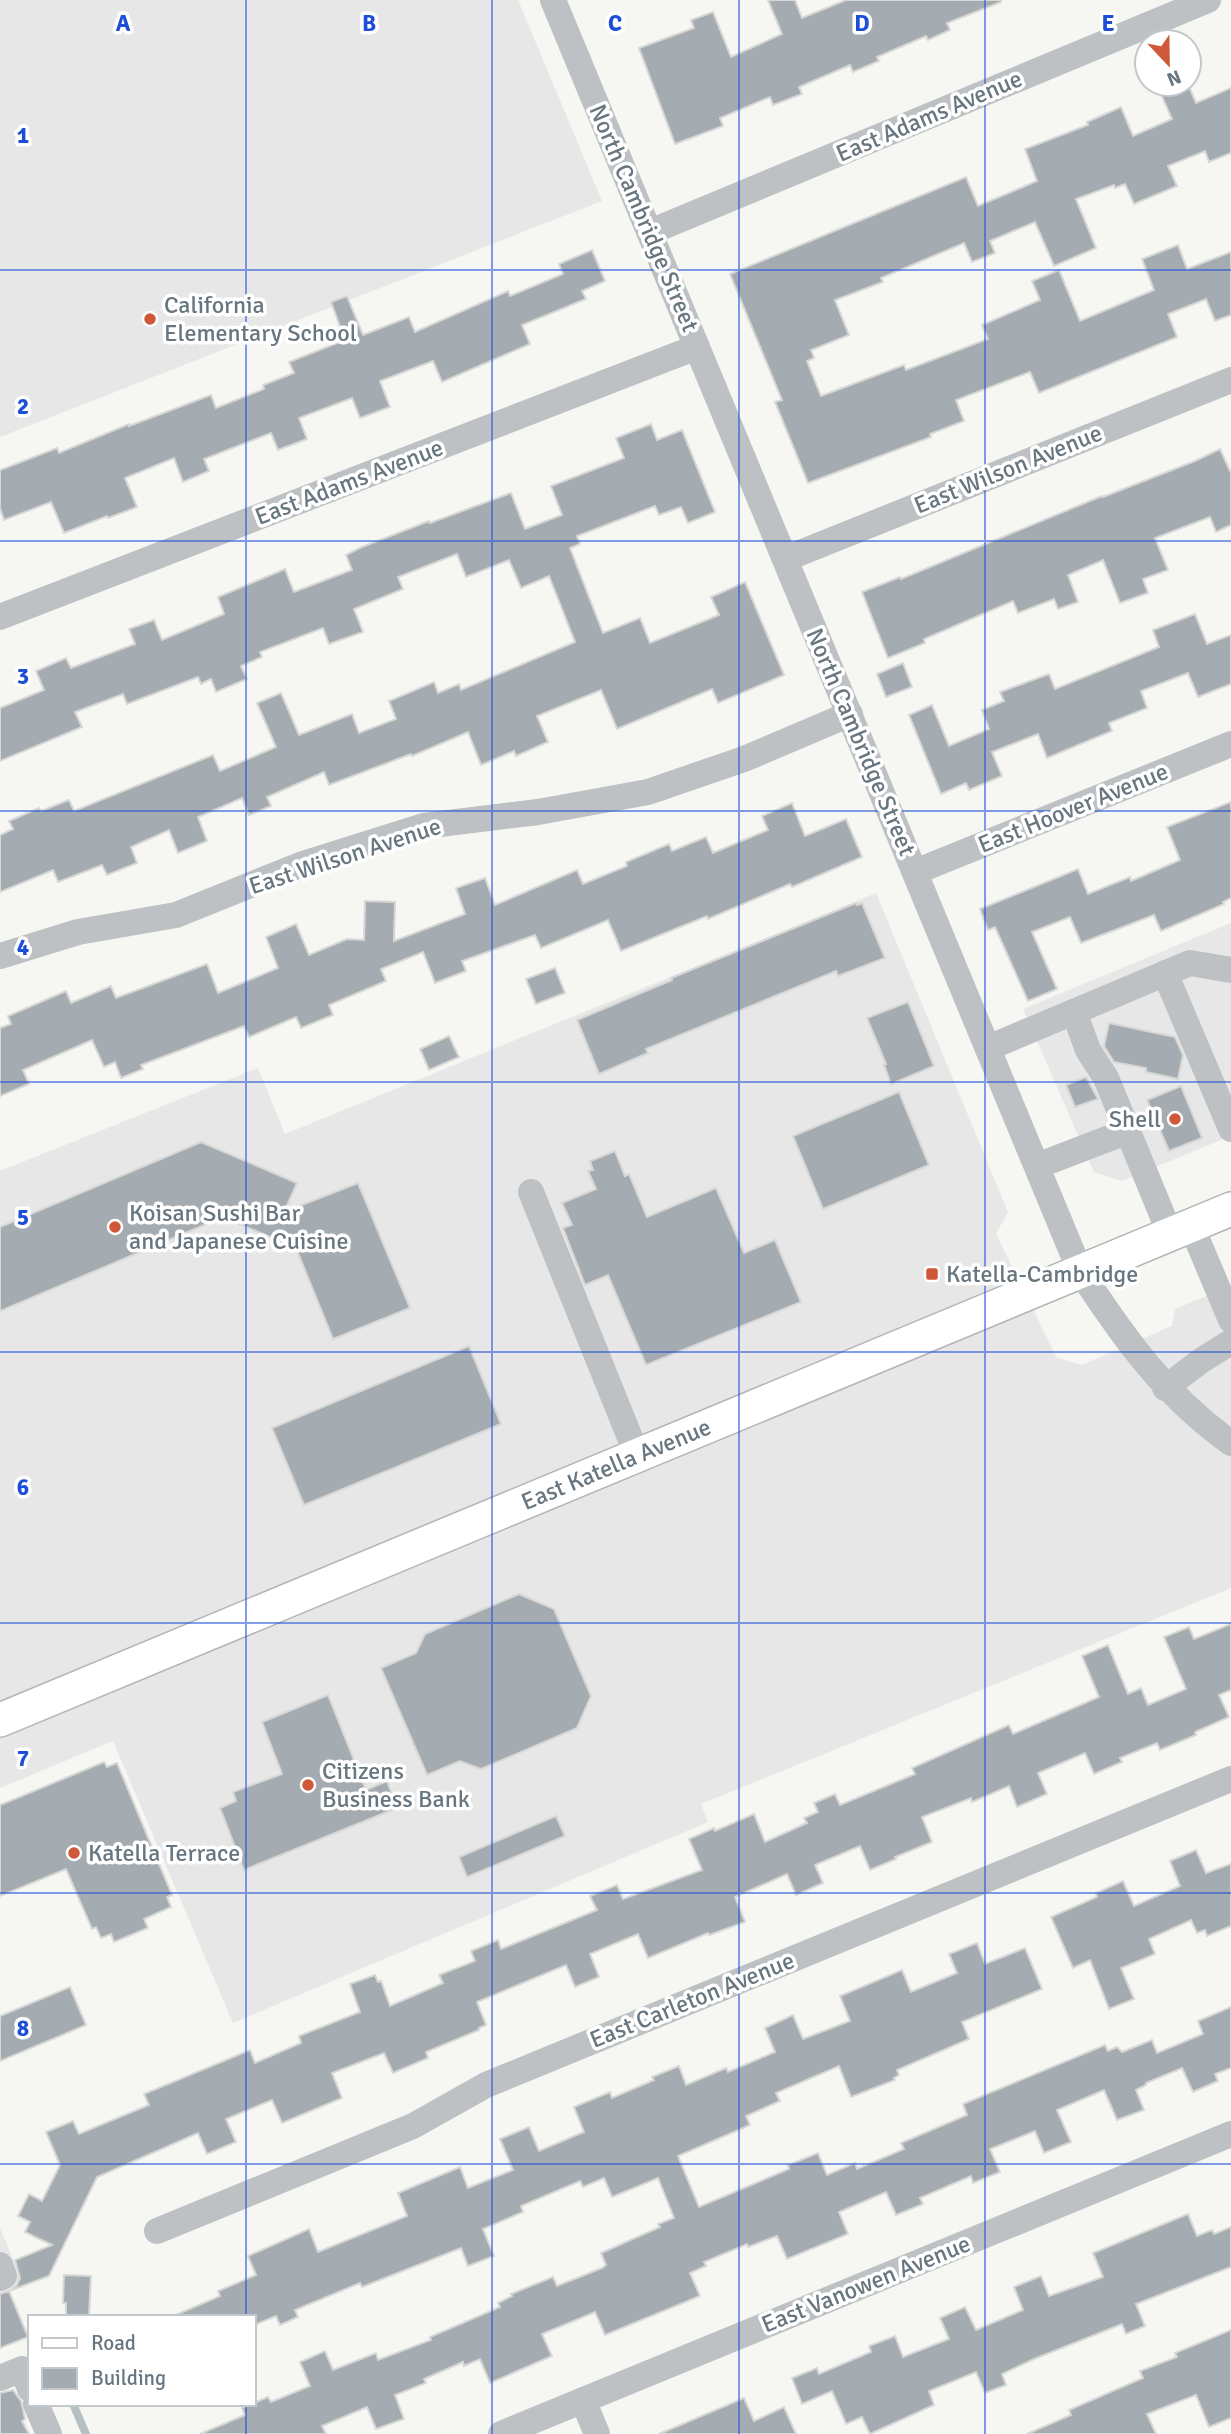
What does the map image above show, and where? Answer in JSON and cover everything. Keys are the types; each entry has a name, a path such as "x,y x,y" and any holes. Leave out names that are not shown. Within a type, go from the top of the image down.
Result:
{"main road":[{"name":"East Katella Avenue","path":"0,1720 1231,1209"}],"street":[{"name":"North Cambridge Street","path":"554,0 1080,1271 1119,1331 1165,1388 1202,1422 1230,1441"},
{"name":"East Adams Avenue","path":"650,232 1208,0"},
{"name":"East Adams Avenue","path":"0,617 697,347"},
{"name":"East Wilson Avenue","path":"785,559 1231,380"},
{"name":"East Wilson Avenue","path":"0,956 78,932 176,915 300,865 424,826 538,812 648,792 744,759 850,714"},
{"name":"East Hoover Avenue","path":"915,872 1231,744"},
{"path":"988,1048 1189,963 1231,971"},
{"path":"1166,973 1231,1129"},
{"path":"1074,1012 1088,1050 1106,1078 1128,1131 1180,1230 1228,1305"},
{"path":"1037,1167 1128,1131"},
{"path":"531,1192 637,1455"},
{"path":"1165,1388 1231,1342"},
{"name":"East Carleton Avenue","path":"157,2231 413,2126 485,2085 1231,1779"},
{"name":"East Vanowen Avenue","path":"500,2434 1231,2134"},
{"path":"0,2265 5,2276 0,2278"},
{"path":"0,2378 22,2369 28,2384"},
{"path":"583,2400 597,2434"},
{"path":"37,2406 48,2434"}],"shaded area":[{"name":"California Elementary School","path":"0,0 518,0 602,201 0,437"},
{"path":"876,893 1008,1212 996,1234 1057,1358 1082,1365 1172,1326 1175,1309 1231,1286 1231,1588 701,1804 708,1822 233,2023 113,1741 0,1788 0,1171 258,1068 285,1134"},
{"path":"1231,923 1231,1136 1121,1181 1094,1172 1023,1009"},
{"path":"0,2228 23,2283 0,2293"}],"building":[{"path":"768,0 795,0 802,18 846,0 1001,2 947,23 950,30 928,40 926,36 877,57 879,61 853,72 850,65 799,87 802,94 773,105 770,97 720,118 723,126 675,144 639,48 694,28 691,20 713,12 731,57 782,34"},
{"path":"1231,88 1231,153 1209,162 1205,151 1168,166 1177,186 1134,204 1125,184 1115,188 1114,185 1076,199 1096,248 1054,266 1035,222 990,241 995,253 972,262 964,243 881,278 883,282 835,300 849,335 811,350 814,358 807,361 821,396 904,365 906,370 988,339 982,325 1040,300 1032,281 1059,270 1080,321 1154,290 1142,259 1178,245 1187,269 1231,252 1231,315 1215,321 1206,299 1168,314 1177,337 1039,393 1030,372 956,400 964,421 930,434 931,437 808,483 775,402 782,400 730,274 966,177 978,206 1037,181 1025,149 1088,125 1087,122 1121,107 1133,136 1172,119 1163,98 1194,98 1196,103"},
{"path":"592,250 605,281 582,291 586,299 522,325 530,344 442,382 433,361 380,381 390,407 360,418 352,398 299,418 307,439 278,450 271,433 204,459 209,471 183,482 174,458 125,478 137,507 64,533 51,502 4,520 0,508 0,470 57,448 59,453 129,424 211,395 216,408 264,389 263,385 294,373 289,362 345,340 331,302 347,296 363,335 409,317 415,332 508,291 510,296 563,274 559,264"},
{"path":"651,424 657,440 682,430 715,512 688,523 681,507 659,515 655,506 577,536 580,544 570,548 603,633 640,618 650,643 719,615 711,597 745,582 784,675 718,703 712,689 617,729 601,690 537,716 548,742 516,756 514,751 481,765 468,732 412,756 411,754 329,785 324,772 267,797 271,806 249,815 242,798 198,817 207,841 178,853 169,830 131,847 137,863 107,875 102,865 58,882 53,870 0,892 0,835 13,829 9,821 39,808 41,811 69,800 74,811 213,755 220,771 276,747 257,703 281,693 299,735 352,714 359,733 396,719 389,701 434,682 438,693 459,684 461,690 575,642 549,576 521,588 509,560 466,577 457,554 398,577 403,589 354,609 363,632 329,644 323,628 260,652 262,657 241,666 247,679 216,692 211,679 201,684 198,677 127,704 123,694 75,712 82,727 0,761 0,708 44,690 36,671 66,658 71,668 135,644 129,629 154,620 162,640 224,614 218,597 285,569 294,592 352,570 346,555 362,547 511,493 525,529 562,515 551,486 624,458 616,438"},
{"path":"1220,449 1231,473 1231,525 1216,532 1210,517 1155,538 1168,570 1143,579 1148,593 1120,603 1103,560 1068,575 1078,602 1058,609 1054,599 1018,613 1013,601 924,639 925,643 888,658 862,592 900,577 901,579"},
{"path":"1195,614 1207,644 1231,635 1231,684 1198,697 1188,673 1141,691 1147,708 1109,723 1112,731 1047,758 1038,734 992,752 1002,776 969,790 966,783 941,794 909,715 932,705 949,746 989,729 982,710 1004,701 1000,692 1049,674 1055,689 1159,647 1153,630"},
{"path":"903,663 912,687 886,697 877,674"},
{"path":"1231,802 1231,898 1223,902 1224,904 1161,931 1154,915 1081,943 1070,917 1032,932 1057,989 1028,1001 995,927 988,930 980,909 1078,869 1088,894 1130,877 1131,881 1180,860 1167,827"},
{"path":"792,803 805,836 846,819 862,857 792,887 790,884 708,919 707,916 621,951 608,920 541,948 535,935 462,961 466,971 435,983 423,952 381,969 386,981 329,1005 333,1015 301,1028 296,1017 249,1037 244,1026 141,1065 143,1069 121,1078 115,1062 104,1067 92,1040 23,1070 29,1084 0,1096 0,1028 11,1024 8,1016 66,991 71,1003 111,986 116,998 207,964 218,993 278,968 266,937 296,924 309,955 347,939 364,940 365,901 395,902 394,941 465,914 456,888 485,878 495,905 577,870 583,884 627,866 626,862 669,844 672,851 706,837 713,853 768,830 762,816"},
{"path":"856,903 862,903 885,958 838,976 836,971 646,1049 648,1053 599,1074 577,1020 672,980 671,978"},
{"path":"555,968 565,993 536,1004 526,979"},
{"path":"908,1002 934,1066 891,1084 884,1065 886,1064 867,1018"},
{"path":"1109,1023 1175,1037 1183,1055 1178,1079 1146,1072 1146,1068 1114,1062 1104,1046"},
{"path":"449,1036 459,1057 429,1070 420,1049"},
{"path":"1086,1077 1098,1099 1075,1107 1066,1085"},
{"name":"Shell","path":"1181,1086 1202,1138 1169,1151 1147,1100"},
{"path":"899,1092 929,1165 823,1209 793,1136"},
{"path":"201,1142 297,1183 284,1212 358,1183 410,1308 333,1339 296,1248 223,1217 0,1311 0,1227"},
{"path":"615,1151 625,1176 629,1174 647,1217 716,1188 744,1253 775,1240 801,1302 646,1365 608,1275 585,1285 563,1228 572,1225 562,1203 596,1189 588,1171 593,1170 590,1161"},
{"path":"469,1346 501,1424 304,1505 272,1428"},
{"path":"519,1594 554,1609 591,1696 577,1728 481,1769 460,1761 427,1775 381,1668 416,1653 425,1634"},
{"path":"1231,1624 1231,1690 1219,1695 1229,1717 1195,1732 1196,1735 1160,1750 1157,1743 1120,1758 1122,1762 1094,1774 1085,1753 1038,1773 1047,1794 1017,1807 1009,1786 972,1802 971,1798 922,1817 932,1842 895,1857 896,1859 870,1870 860,1846 815,1865 823,1883 796,1895 787,1874 735,1897 745,1922 709,1935 708,1933 648,1958 638,1934 590,1954 599,1977 575,1987 566,1965 477,2002 486,2025 426,2052 428,2058 393,2073 384,2053 332,2073 342,2098 282,2123 272,2100 226,2119 236,2142 207,2154 198,2133 97,2177 49,2276 9,2291 28,2337 0,2348 0,2294 17,2285 20,2278 15,2260 52,2245 25,2232 30,2222 18,2216 29,2194 42,2201 60,2165 46,2132 73,2121 79,2134 149,2105 144,2094 250,2050 255,2063 301,2043 299,2036 360,2012 350,1984 375,1975 378,1982 381,1981 390,2006 443,1983 439,1975 475,1961 471,1951 498,1940 501,1949 597,1910 590,1896 617,1885 623,1899 702,1870 689,1839 714,1828 715,1831 754,1814 765,1842 807,1823 804,1818 818,1812 814,1803 835,1794 840,1805 915,1774 912,1768 1009,1725 1013,1734 1099,1697 1082,1656 1108,1645 1128,1694 1141,1688 1148,1705 1186,1689 1164,1637 1189,1627 1194,1639"},
{"name":"Citizens Business Bank","path":"328,1695 366,1790 387,1781 397,1808 244,1870 220,1808 236,1801 233,1792 282,1774 262,1722"},
{"name":"Katella Terrace","path":"104,1762 107,1767 117,1763 172,1895 167,1897 171,1907 144,1919 148,1928 114,1942 111,1934 101,1938 96,1927 92,1929 66,1869 0,1896 0,1805"},
{"path":"556,1816 565,1836 467,1877 459,1857"},
{"path":"1196,1850 1206,1873 1231,1864 1231,1926 1207,1936 1205,1930 1197,1933 1191,1920 1149,1939 1155,1954 1121,1968 1134,1999 1109,2009 1090,1960 1073,1968 1051,1917 1097,1897 1096,1893 1123,1881 1134,1906 1180,1886 1170,1861"},
{"path":"977,1943 985,1964 1025,1948 1042,1989 962,2022 969,2039 897,2070 899,2075 895,2080 851,2097 839,2066 776,2093 780,2101 746,2116 750,2125 678,2156 699,2207 789,2169 788,2165 818,2153 827,2175 855,2163 857,2169 904,2149 901,2143 967,2115 963,2104 1105,2045 1108,2051 1117,2047 1122,2052 1152,2040 1157,2053 1203,2034 1198,2021 1231,2007 1231,2068 1215,2074 1218,2081 1193,2092 1182,2068 1146,2083 1136,2090 1144,2110 1117,2120 1104,2090 1057,2110 1071,2142 1044,2153 1035,2131 990,2149 1000,2172 973,2183 971,2176 920,2198 923,2204 896,2215 886,2192 839,2212 848,2234 787,2259 777,2236 748,2247 747,2244 704,2262 706,2266 690,2273 700,2296 605,2335 595,2312 542,2334 552,2356 490,2383 480,2359 464,2366 463,2362 424,2379 426,2383 395,2395 404,2419 376,2429 367,2407 322,2426 326,2434 200,2434 245,2415 242,2408 256,2406 256,2402 268,2397 271,2402 310,2386 300,2362 325,2351 333,2370 376,2353 378,2360 431,2340 430,2337 500,2307 498,2303 512,2296 511,2294 553,2277 557,2286 602,2268 606,2265 601,2253 674,2218 658,2178 612,2197 604,2178 583,2187 580,2181 521,2206 523,2212 483,2229 494,2256 468,2266 461,2248 362,2287 360,2283 295,2310 298,2317 280,2325 276,2316 256,2324 256,2315 176,2315 220,2296 218,2291 256,2275 248,2256 309,2229 318,2252 407,2216 398,2193 460,2167 468,2188 513,2170 500,2139 529,2127 539,2151 584,2132 574,2107 610,2092 612,2098 679,2066 686,2085 726,2068 728,2072 775,2052 765,2028 793,2015 803,2039 850,2021 840,1996 902,1970 911,1992 957,1973 949,1954"},
{"path":"70,1987 86,2025 0,2061 0,2016"},
{"path":"1188,2214 1197,2236 1212,2230 1214,2234 1231,2227 1231,2267 1136,2304 1145,2326 1126,2334 1122,2324 1034,2359 1002,2374 1006,2385 985,2393 976,2372 929,2391 934,2405 870,2434 862,2417 846,2424 832,2391 802,2404 792,2378 817,2368 819,2374 871,2352 869,2346 895,2336 903,2357 949,2339 940,2318 965,2307 976,2330 1023,2310 1014,2287 1041,2276 1049,2296 1103,2277 1093,2253"},
{"path":"64,2275 91,2276 89,2315 66,2315 66,2303 63,2303"},
{"path":"1231,2330 1231,2418 1209,2427 1196,2395 1147,2414 1156,2434 1027,2434 1071,2415 1069,2410 1143,2378 1140,2371 1177,2357 1175,2353"},
{"path":"13,2390 21,2401 25,2419 22,2421 29,2434 0,2434 0,2393"},
{"path":"744,2398 754,2421 784,2407 796,2434 659,2434"}],"waterway":[{"path":"74,2406 86,2434"}],"place":[{"name":"California Elementary School","path":"150,319"},
{"name":"Shell","path":"1175,1119"},
{"name":"Koisan Sushi Bar and Japanese Cuisine","path":"115,1227"},
{"name":"Katella-Cambridge","path":"932,1274"},
{"name":"Citizens Business Bank","path":"308,1785"},
{"name":"Katella Terrace","path":"74,1853"}]}
